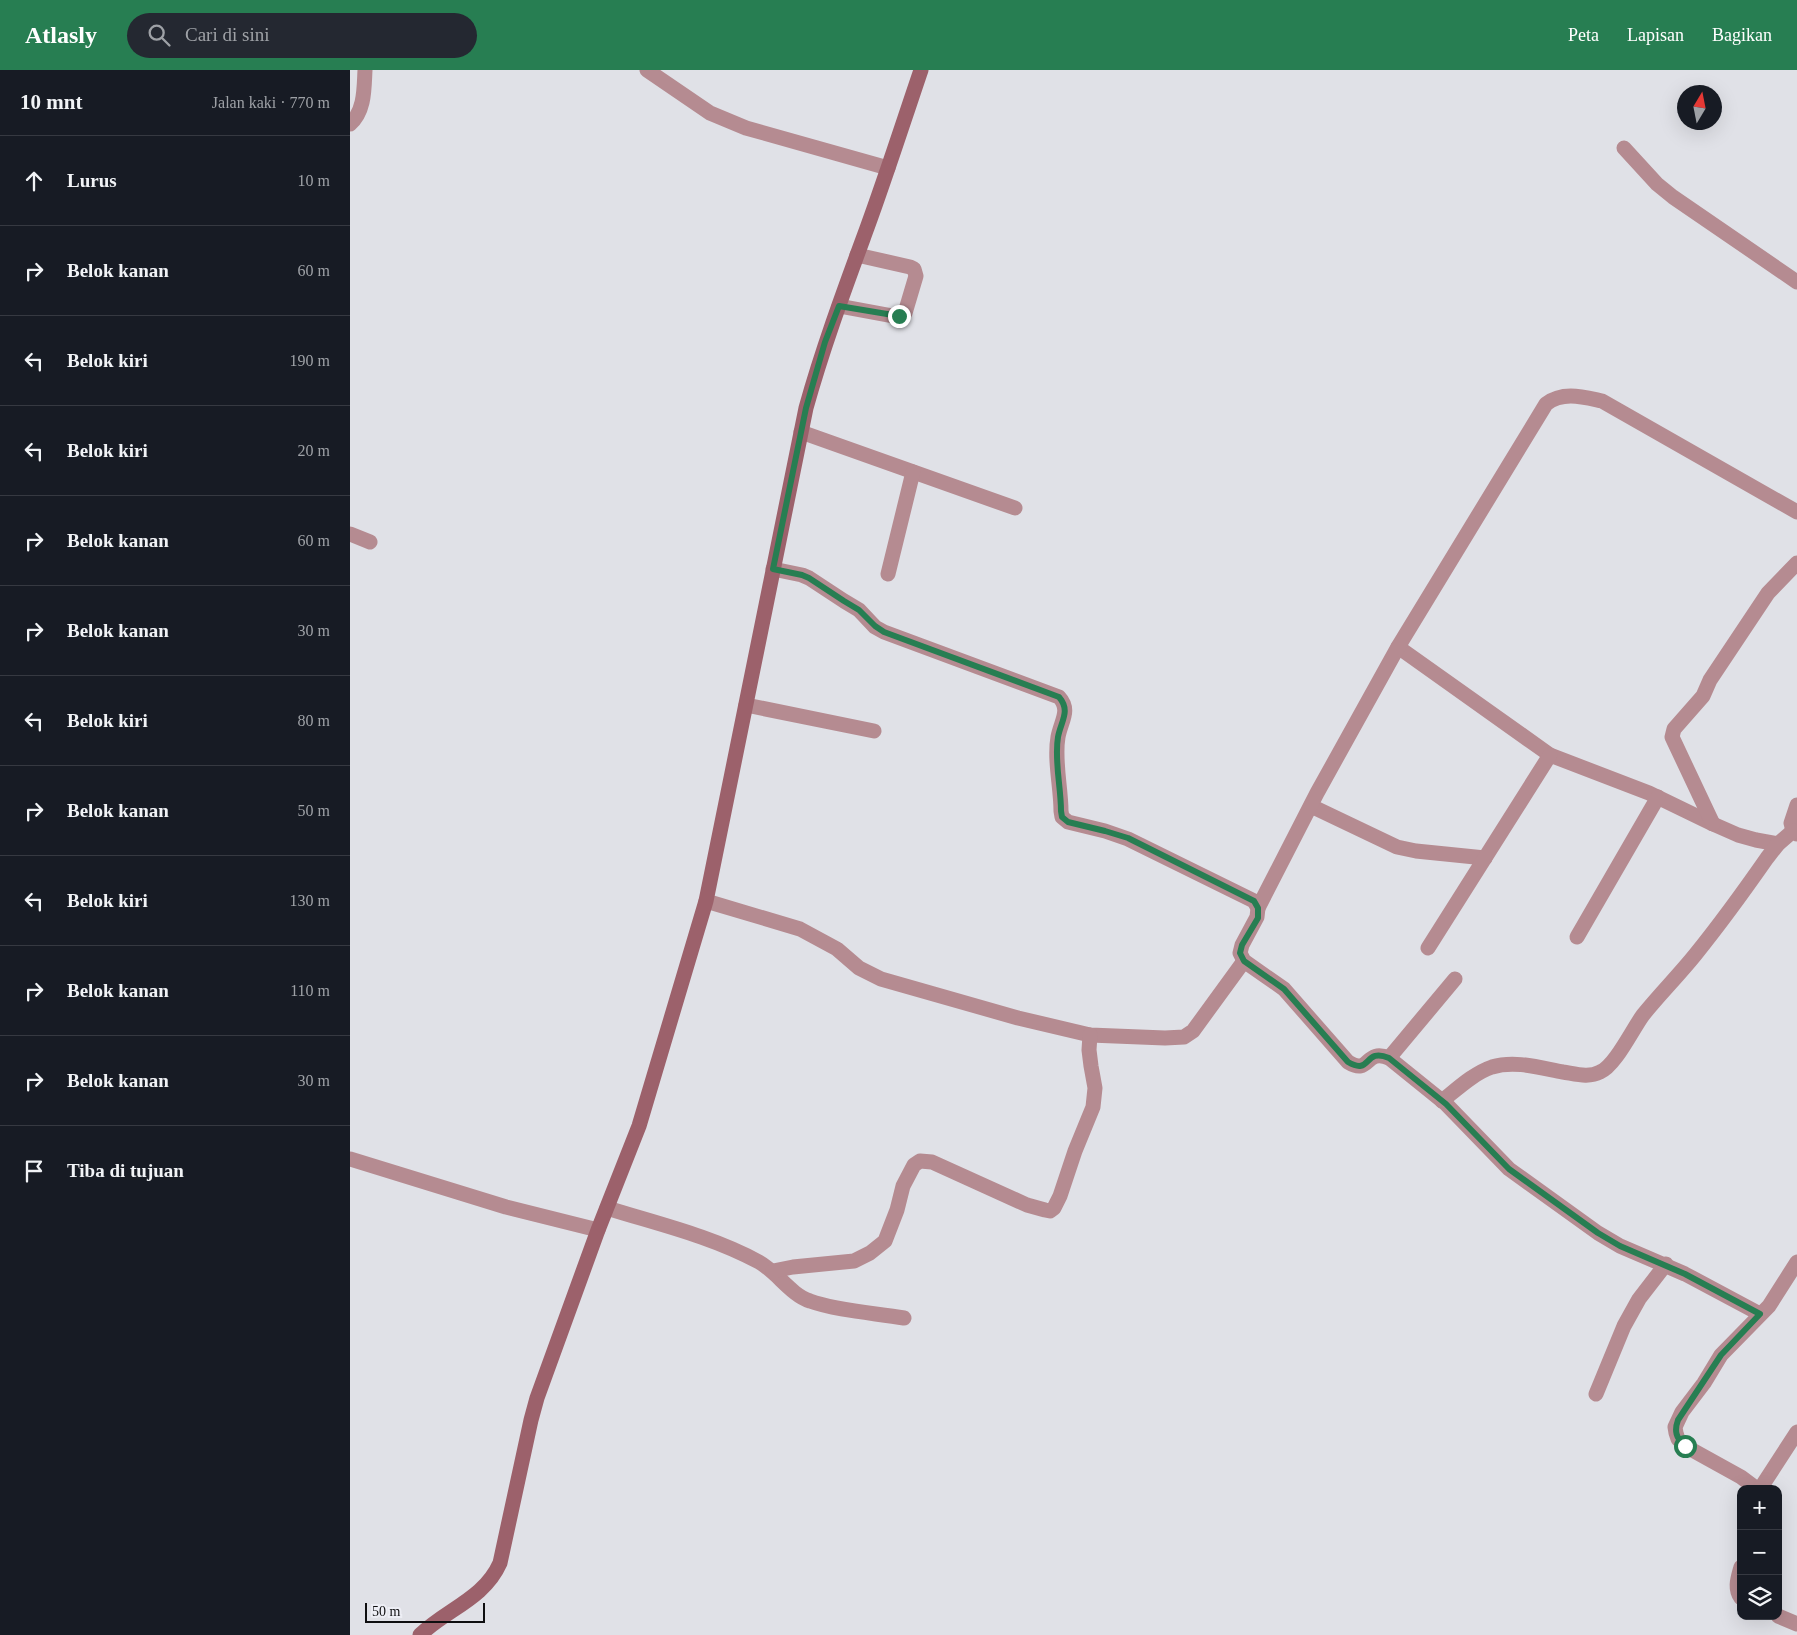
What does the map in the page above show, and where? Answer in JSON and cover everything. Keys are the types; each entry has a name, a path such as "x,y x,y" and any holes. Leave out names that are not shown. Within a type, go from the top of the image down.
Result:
{"street":[{"path":"350,124 358,116 361,106 366,70"},
{"path":"646,70 710,113 726,121 888,168"},
{"path":"420,1635 431,1624 480,1592 494,1575 500,1563 531,1420 598,1230 647,1103 706,901 801,432 816,372 888,168 920,70"},
{"path":"1624,148 1657,184 1673,197 1797,282"},
{"path":"839,306 893,316 905,313 916,276 914,269 857,255"},
{"path":"1760,1314 1666,1264 1620,1246 1608,1239 1509,1169 1442,1101 1389,1058 1381,1055 1374,1056 1362,1067 1348,1062 1284,989 1244,961 1240,953 1242,945 1258,918 1258,908 1311,806 1398,647 1546,404 1554,398 1568,396 1602,401 1797,512"},
{"path":"801,432 1015,508"},
{"path":"888,574 913,472"},
{"path":"350,534 370,542"},
{"path":"1713,824 1672,737 1674,729 1703,696 1710,680 1768,593 1797,564"},
{"path":"773,569 809,578 859,610 884,632 1059,697 1064,703 1066,711 1058,738 1062,817 1068,822 1128,838 1181,866 1243,895 1254,901 1258,908"},
{"path":"1398,647 1550,755 1658,797 1713,824 1756,840 1778,844"},
{"path":"746,705 874,731"},
{"path":"1428,948 1550,755"},
{"path":"1577,937 1658,797"},
{"path":"1442,1101 1481,1073 1502,1065 1515,1064 1592,1076 1610,1066 1642,1016 1694,956 1778,844 1795,832 1791,823 1797,805"},
{"path":"1311,806 1397,846 1416,851 1485,858"},
{"path":"706,901 800,929 837,949 859,968 880,980 1018,1018 1090,1035 1184,1037 1193,1031 1244,961"},
{"path":"1389,1058 1455,980"},
{"path":"773,1271 793,1267 854,1261 870,1253 885,1241 897,1210 903,1186 914,1165 920,1161 932,1162 1027,1205 1050,1211 1054,1208 1060,1196 1075,1151 1093,1107 1095,1088 1091,1066 1090,1035"},
{"path":"350,1159 506,1207 598,1230"},
{"path":"607,1208 716,1242 760,1262 773,1271 799,1296 808,1301 821,1305 904,1318"},
{"path":"1753,1485 1685,1446 1678,1439 1675,1427 1682,1412 1704,1383 1721,1355 1769,1306 1797,1262"},
{"path":"1596,1394 1624,1326 1638,1299 1666,1264"},
{"path":"1762,1485 1797,1432"},
{"path":"1737,1579 1737,1592"},
{"path":"1782,1618 1797,1624"}],"route":[{"path":"899,316 839,306 825,342 806,408 773,569 802,575 818,583 856,607 875,626 884,632 1059,697 1064,703 1066,711 1058,738 1062,817 1076,825 1128,838 1254,901 1258,908 1258,918 1242,945 1240,953 1244,961 1264,977 1284,989 1317,1029 1348,1062 1362,1067 1374,1056 1381,1055 1389,1058 1446,1104 1509,1169 1598,1233 1620,1246 1685,1274 1760,1314 1721,1355 1704,1383 1682,1412 1675,1427 1678,1439 1685,1446"}]}
